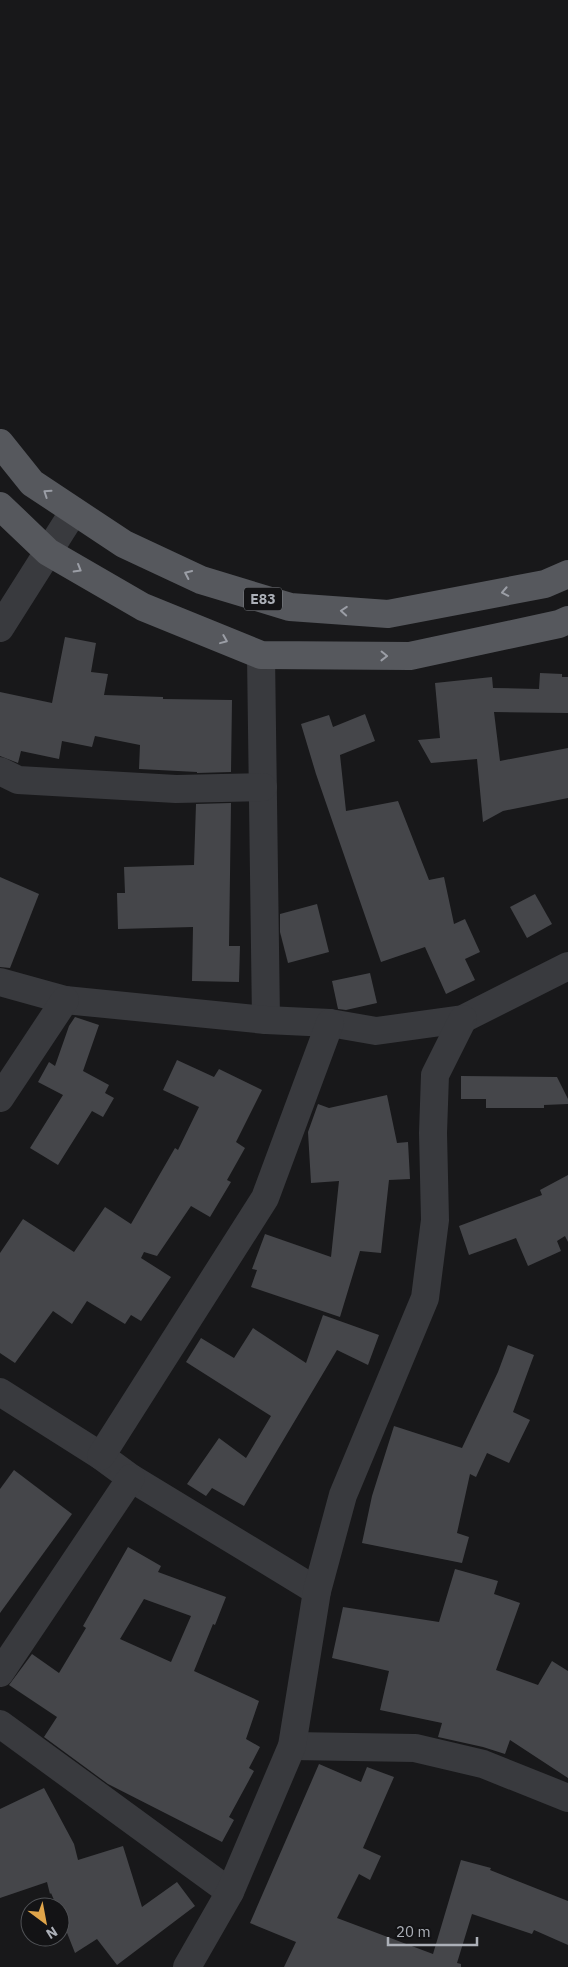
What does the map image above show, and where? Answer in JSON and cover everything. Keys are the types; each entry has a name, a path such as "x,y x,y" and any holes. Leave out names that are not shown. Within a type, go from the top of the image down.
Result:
{"main road":[{"name":"E83","path":"0,443 32,483 124,544 201,580 290,607 388,614 557,579"},
{"path":"0,506 48,552 143,607 261,655 410,656 564,622 557,579"}],"street":[{"path":"0,628 74,511"},
{"path":"261,655 266,1020"},
{"path":"0,772 18,780 176,789 263,787"},
{"path":"0,982 65,1000 266,1020 330,1023 376,1031 463,1019 568,966"},
{"path":"0,1098 65,1000"},
{"path":"187,1967 230,1892 292,1746 317,1592 343,1494 425,1298 435,1220 433,1134 435,1075 463,1019"},
{"path":"100,1456 265,1198 330,1023"},
{"path":"0,1392 131,1478 317,1592"},
{"path":"0,1673 131,1478"},
{"path":"0,1724 230,1892"},
{"path":"292,1746 415,1748 483,1764 568,1798"}],"building":[{"path":"65,637 96,643 91,672 108,674 104,695 163,697 163,699 232,700 231,772 197,773 139,769 140,745 95,736 92,747 62,741 59,759 21,751 18,763 0,756 0,692 52,703"},
{"path":"540,673 562,674 562,677 568,677 568,713 494,712 500,761 568,748 568,798 503,811 483,822 477,759 431,763 418,740 440,738 435,683 492,677 493,688 539,689"},
{"path":"365,714 375,741 340,755 346,811 398,801 429,880 444,877 454,924 465,919 480,952 465,959 475,980 446,994 425,947 381,962 316,774 301,724 329,715 333,727"},
{"path":"231,803 229,946 240,946 239,982 192,981 193,927 118,929 117,893 125,893 124,867 194,865 196,804"},
{"path":"0,877 39,894 10,968 0,967"},
{"path":"535,894 552,924 527,938 510,907"},
{"path":"317,904 329,952 288,963 280,932 280,914"},
{"path":"370,973 377,1003 346,1010 338,1009 332,981"},
{"path":"75,1017 99,1025 83,1071 109,1085 105,1093 114,1098 103,1117 92,1111 58,1165 30,1148 63,1095 38,1082 49,1062 55,1066 69,1026"},
{"path":"177,1060 214,1077 219,1069 262,1090 236,1142 245,1148 227,1180 231,1182 210,1217 191,1206 157,1256 144,1252 141,1258 171,1277 141,1321 131,1315 125,1324 87,1301 72,1324 53,1311 15,1363 0,1353 0,1253 23,1219 74,1252 105,1207 131,1224 175,1148 178,1150 199,1107 163,1090"},
{"path":"461,1076 557,1077 568,1099 568,1104 544,1105 544,1108 486,1108 486,1099 461,1099"},
{"path":"387,1095 397,1143 408,1142 410,1179 389,1180 381,1253 360,1251 340,1317 251,1287 257,1270 252,1269 265,1234 331,1257 339,1181 311,1183 308,1132 318,1104 329,1108"},
{"path":"568,1175 568,1242 565,1236 557,1241 561,1251 528,1266 516,1238 469,1255 459,1226 542,1195 540,1190"},
{"path":"323,1315 379,1335 368,1365 337,1350 244,1506 212,1488 206,1496 187,1484 219,1438 246,1458 271,1416 186,1362 201,1338 234,1358 253,1328 306,1363"},
{"path":"508,1345 534,1355 513,1412 530,1420 509,1463 487,1453 476,1477 470,1474 457,1533 469,1537 462,1563 362,1543 372,1496 394,1426 462,1448 498,1372"},
{"path":"14,1470 72,1514 0,1613 0,1489"},
{"path":"128,1547 161,1566 158,1572 226,1597 194,1671 259,1701 246,1739 260,1747 249,1768 254,1771 229,1817 234,1820 222,1842 108,1784 44,1737 57,1717 9,1685 32,1654 59,1673 86,1628 83,1626","holes":["144,1599 191,1616 171,1662 120,1639"]},
{"path":"455,1569 498,1581 494,1594 520,1603 496,1670 538,1685 552,1661 568,1671 568,1778 510,1740 505,1754 438,1737 442,1723 380,1710 389,1671 332,1658 343,1607 439,1622"},
{"path":"319,1764 361,1782 367,1767 394,1777 363,1848 381,1856 370,1880 359,1874 337,1918 433,1954 461,1860 491,1868 490,1870 568,1901 568,1945 534,1930 532,1934 472,1914 457,1963 461,1964 461,1967 284,1967 296,1942 250,1923"},
{"path":"44,1788 74,1844 78,1860 123,1846 142,1907 177,1882 195,1906 117,1965 97,1939 75,1953 70,1940 70,1897 53,1897 47,1882 0,1898 0,1809"}]}
